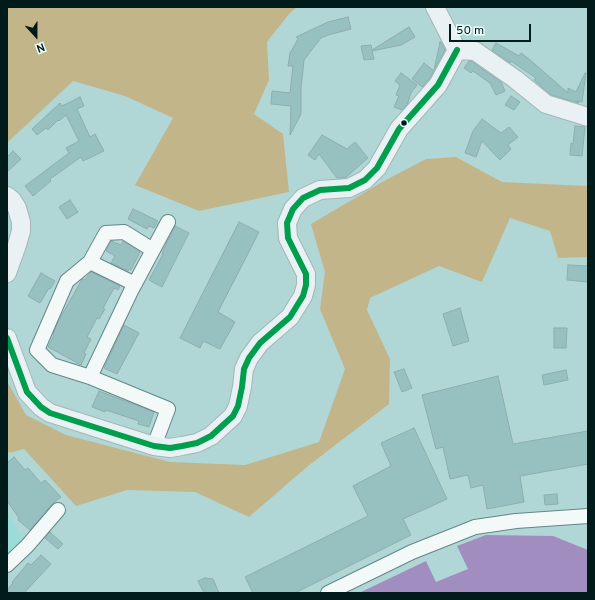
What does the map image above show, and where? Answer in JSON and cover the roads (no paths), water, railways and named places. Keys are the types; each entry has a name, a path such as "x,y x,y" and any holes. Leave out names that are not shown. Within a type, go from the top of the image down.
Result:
{"main road":[{"path":"435,7 457,50"},
{"path":"457,50 475,51 515,79 546,104 588,117"},
{"path":"7,338 27,392 41,407 50,413 154,446 170,448 197,442 211,436 233,416 238,406 244,370 249,358 260,343 290,317 303,296 306,285 306,274 288,238 287,224 293,209 303,198 320,190 349,188 365,180 377,168 399,129 438,85 457,50"},
{"path":"7,196 12,200 16,208 21,222 21,231 7,273"}],"street":[{"path":"90,377 135,284 168,222"},
{"path":"153,250 124,232 106,233 90,262 67,280 38,350 52,365 90,377 168,409 154,446"},
{"path":"90,262 135,284"},
{"path":"7,565 27,546 58,510"},
{"path":"328,593 412,552 475,527 516,521 588,516"}]}
